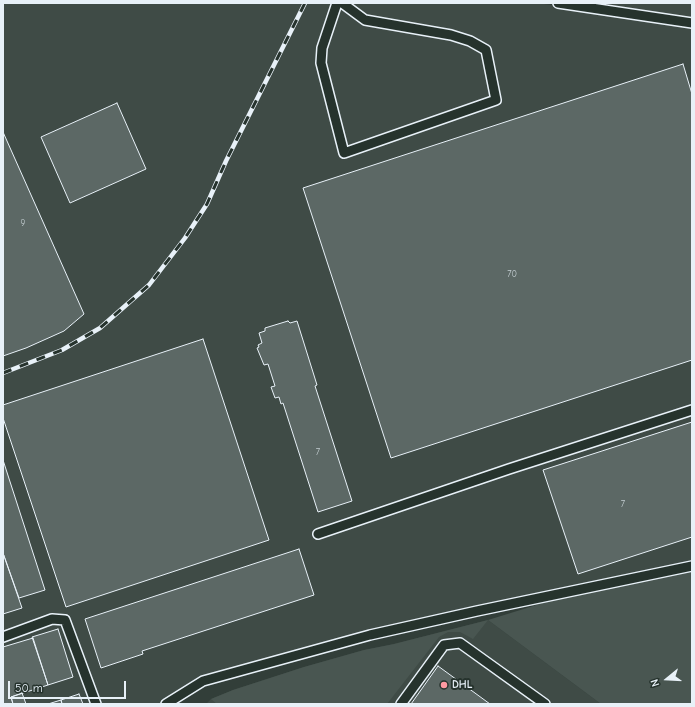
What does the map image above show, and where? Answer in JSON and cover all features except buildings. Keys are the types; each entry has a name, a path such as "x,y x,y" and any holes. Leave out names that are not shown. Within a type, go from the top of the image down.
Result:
{"lane":[{"path":"337,3 322,48 321,63 344,153 496,100 486,50 470,40 451,35 365,20 342,3"},
{"path":"558,3 692,23"},
{"path":"318,534 509,469 692,410"},
{"path":"166,704 203,681 370,635 692,566"},
{"path":"3,637 52,619 65,620 96,704"},
{"path":"400,704 444,645 460,643 545,704"}],"shaded area":[{"path":"3,3 537,3 692,25 692,564 477,610 202,685 175,704 3,704"},
{"path":"597,3 692,3 692,18"},
{"path":"692,568 692,704 601,704 488,620 585,590"},
{"path":"488,620 601,704 206,704 211,699 233,690 304,667 364,650 394,644"},
{"path":"488,620 473,639 460,632 448,632 439,637 387,704 217,704 211,699 233,690 304,667 364,650 394,644"}],"railway":[{"path":"3,373 62,350 100,328 149,285 185,238 207,204 226,161 305,3"}],"place":[{"name":"DHL","path":"444,685"}]}
